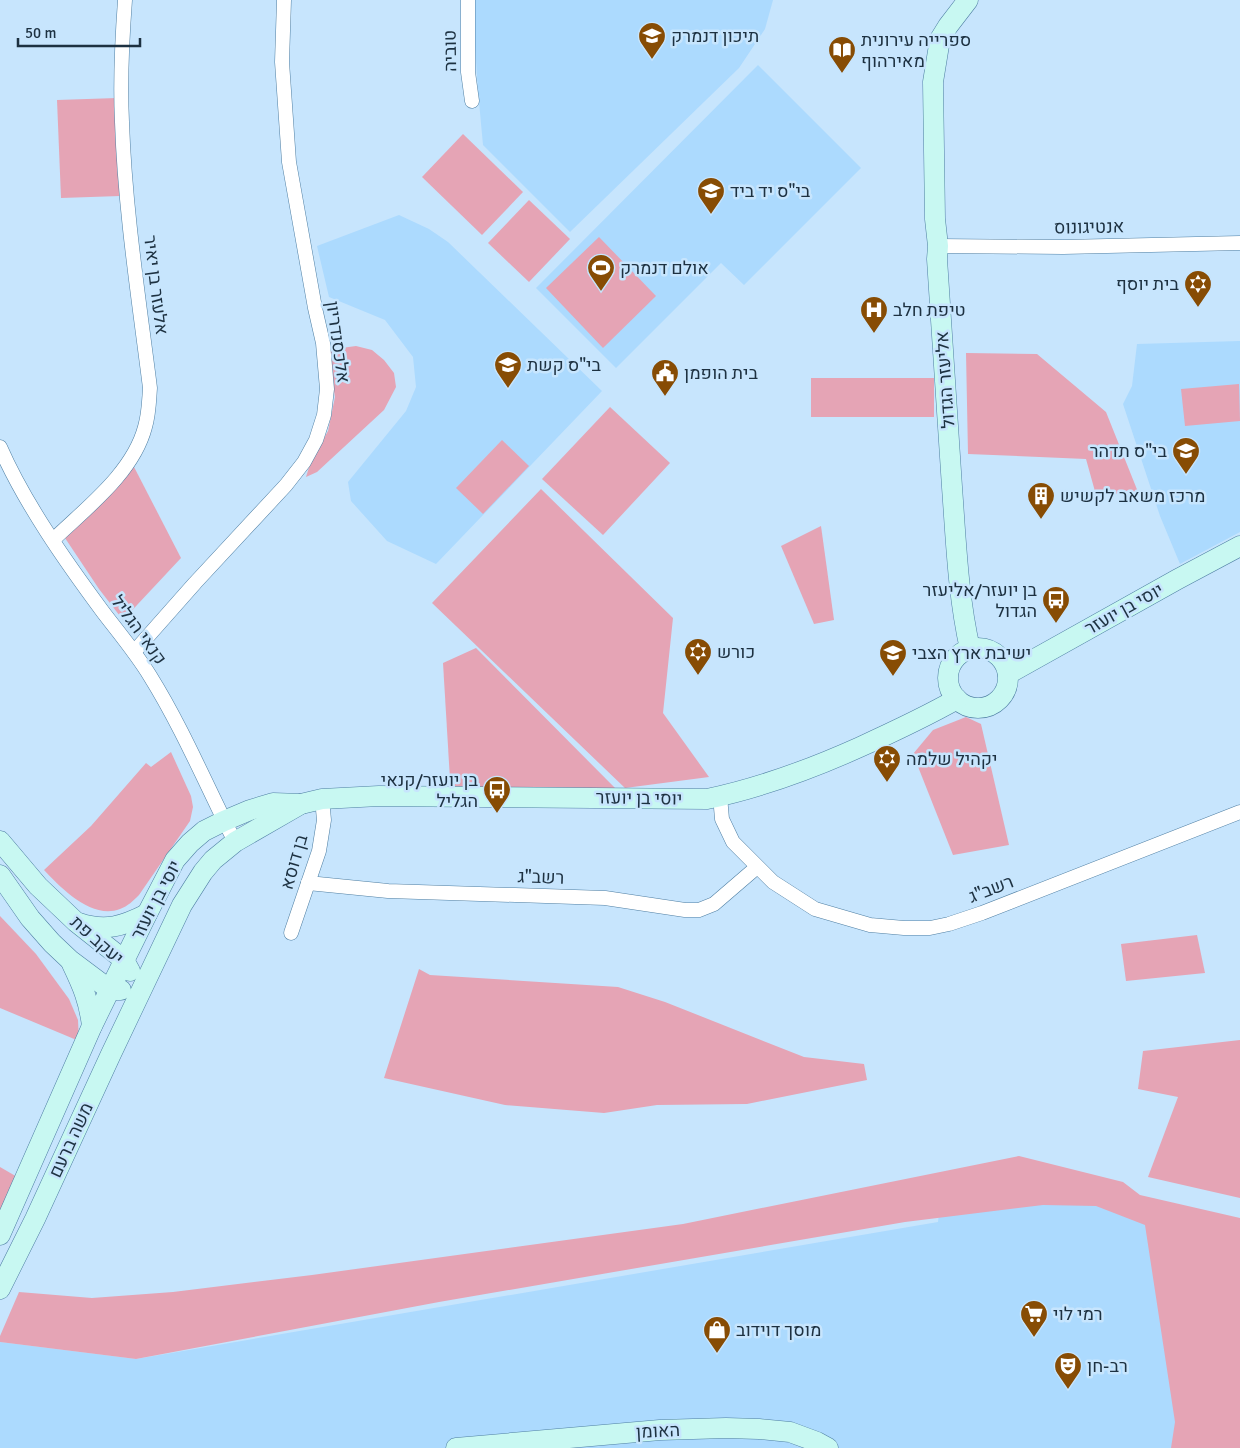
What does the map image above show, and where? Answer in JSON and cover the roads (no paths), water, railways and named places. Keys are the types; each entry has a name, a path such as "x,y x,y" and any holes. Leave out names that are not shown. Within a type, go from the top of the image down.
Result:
{"street":[{"name":"אלעזר בן יאיר","path":"53,540 112,484 126,466 145,428 149,406 150,388 129,225 122,122 125,0"},
{"name":"אלכסנדריון","path":"134,652 286,485 304,462 316,440 324,416 327,389 324,352 289,162 282,62 284,0"},
{"name":"טוביה","path":"468,0 468,72 472,101"},
{"path":"948,26 951,12 949,0"},
{"name":"אליעזר הגדול","path":"968,0 940,40 933,82 935,219 943,356 959,582 970,649"},
{"name":"אנטיגונוס","path":"938,246 1240,243"},
{"name":"קנאי הגליל","path":"0,448 32,507 53,540 102,611 134,652 171,712 235,842"},
{"name":"יוסי בן יועזר","path":"1008,674 1240,546"},
{"path":"980,648 999,656 1008,674 1008,685 1004,695 997,702 979,709 971,708 957,699 951,691 948,681 949,670 954,661 970,649 980,648"},
{"name":"יוסי בן יועזר","path":"124,960 175,860 204,831 250,810 273,803 301,804 322,799 379,796 707,799 766,784 835,758 923,718 957,699"},
{"name":"רשב\"ג","path":"720,796 722,819 733,842 773,882 815,909 870,925 904,928 930,928 982,914 1240,812"},
{"name":"בן דוסא","path":"291,933 319,851 324,820 322,799"},
{"name":"יוסי בן יועזר","path":"141,990 193,886 213,860 235,842 301,804"},
{"name":"יעקב פת","path":"0,841 38,886 76,922 124,960 141,990 110,990 70,960 52,944 30,918 0,875"},
{"name":"רשב\"ג","path":"308,883 388,891 605,898 699,910 714,904 757,867"},
{"path":"76,922 96,927 110,927 121,925 147,914"},
{"path":"70,960 84,987 92,1026"},
{"name":"משה ברעם","path":"0,1235 92,1026 124,960"},
{"name":"משה ברעם","path":"0,1289 35,1219 141,990"},
{"name":"האומן","path":"456,1448 660,1430 726,1428 790,1432 828,1448"}],"place":[{"name":"תיכון דנמרק","path":"652,60"},
{"name":"ספרייה עירונית מאירהוף","path":"842,74"},
{"name":"בי\"ס יד ביד","path":"711,215"},
{"name":"אולם דנמרק","path":"601,292"},
{"name":"בית יוסף","path":"1198,308"},
{"name":"טיפת חלב","path":"874,334"},
{"name":"בי\"ס קשת","path":"508,389"},
{"name":"בית הופמן","path":"665,397"},
{"name":"בי\"ס תדהר","path":"1186,475"},
{"name":"מרכז משאב לקשיש","path":"1041,520"},
{"name":"בן יועזר/אליעזר הגדול","path":"1056,624"},
{"name":"כורש","path":"698,676"},
{"name":"ישיבת ארץ הצבי","path":"893,677"},
{"name":"יקהיל שלמה","path":"887,783"},
{"name":"בן יועזר/קנאי הגליל","path":"497,814"},
{"name":"רמי לוי","path":"1034,1338"},
{"name":"מוסך דוידוב","path":"717,1354"},
{"name":"רב-חן","path":"1068,1390"}]}
